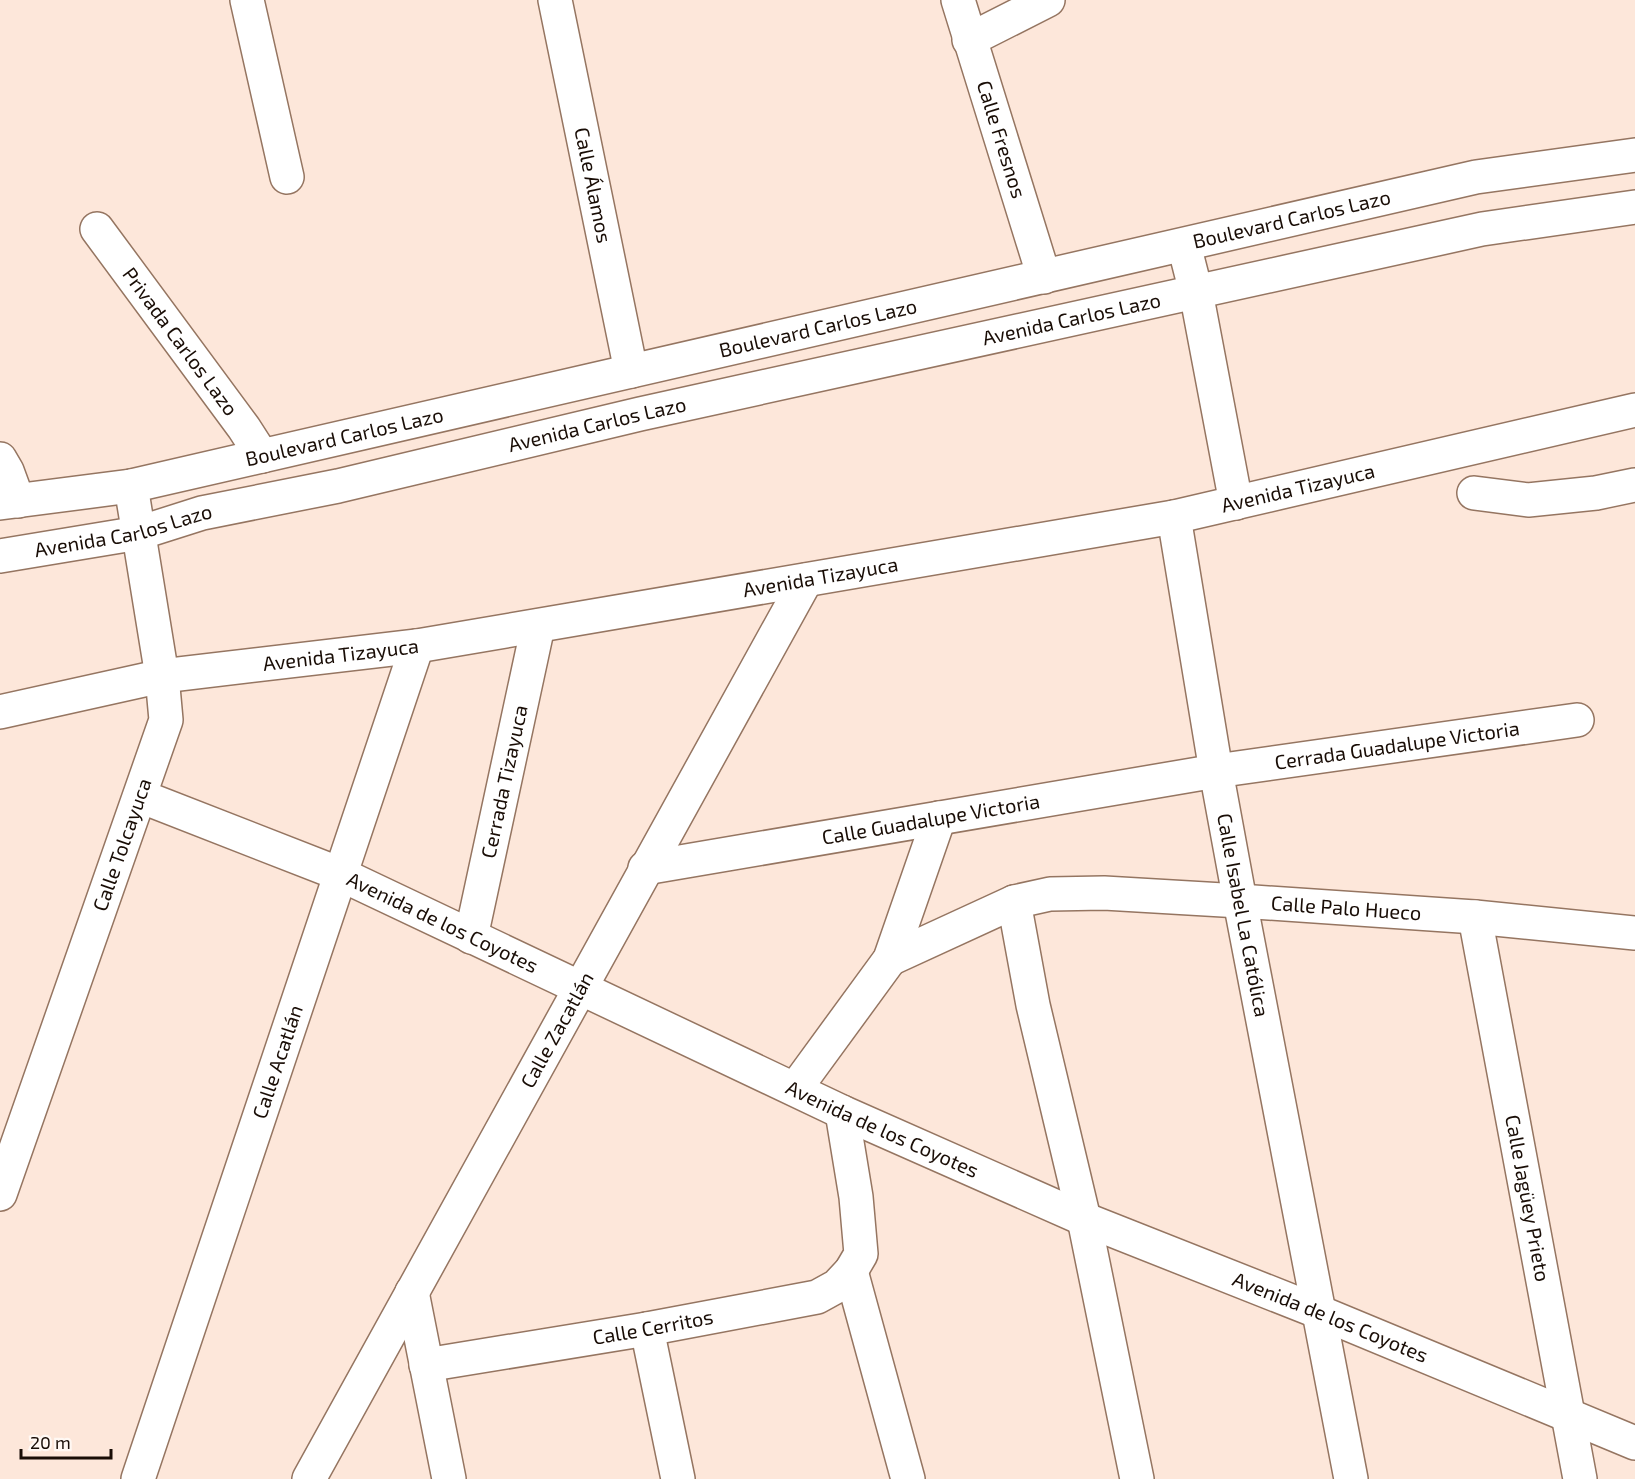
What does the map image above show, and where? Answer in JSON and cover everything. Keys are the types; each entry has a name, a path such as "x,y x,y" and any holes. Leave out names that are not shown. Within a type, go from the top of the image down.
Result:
{"street":[{"path":"247,0 287,177"},
{"name":"Calle Álamos","path":"555,0 631,371"},
{"name":"Calle Fresnos","path":"958,0 1044,277"},
{"path":"969,40 1048,0"},
{"name":"Boulevard Carlos Lazo","path":"9,502 131,486 1476,177 1635,155"},
{"path":"1196,292 1482,229 1635,207"},
{"name":"Privada Carlos Lazo","path":"97,229 244,428 262,456"},
{"path":"1184,245 1196,292 1236,503"},
{"name":"Avenida Carlos Lazo","path":"0,556 139,533 202,513 338,486 640,414 1196,292"},
{"name":"Avenida Tizayuca","path":"0,712 162,676 417,646 1174,517 1635,410"},
{"path":"0,459 7,471 9,502"},
{"path":"1474,493 1528,500 1596,493 1635,485"},
{"name":"Calle Tolcayuca","path":"0,1194 166,720 162,676 131,486"},
{"name":"Calle Isabel La Católica","path":"1174,517 1240,901 1352,1479"},
{"name":"Calle Zacatlán","path":"309,1479 806,580"},
{"name":"Cerrada Tizayuca","path":"471,937 538,626"},
{"name":"Calle Acatlán","path":"138,1479 417,646"},
{"name":"Cerrada Guadalupe Victoria","path":"1216,771 1577,720"},
{"name":"Calle Guadalupe Victoria","path":"645,868 1216,771"},
{"name":"Avenida de los Coyotes","path":"140,796 340,874 842,1112 1084,1219 1318,1312 1635,1443"},
{"path":"795,1089 890,959 939,818"},
{"name":"Calle Palo Hueco","path":"890,959 1014,902 1050,894 1104,893 1240,901 1474,917 1635,933"},
{"path":"1014,902 1033,1005 1084,1219 1137,1479"},
{"name":"Calle Jagüey Prieto","path":"1474,917 1580,1479"},
{"path":"842,1112 856,1197 856,1262 908,1479"},
{"name":"Calle Cerritos","path":"426,1365 647,1329 817,1297 837,1286 856,1262"},
{"path":"412,1292 449,1479"},
{"path":"647,1329 678,1479"}]}
